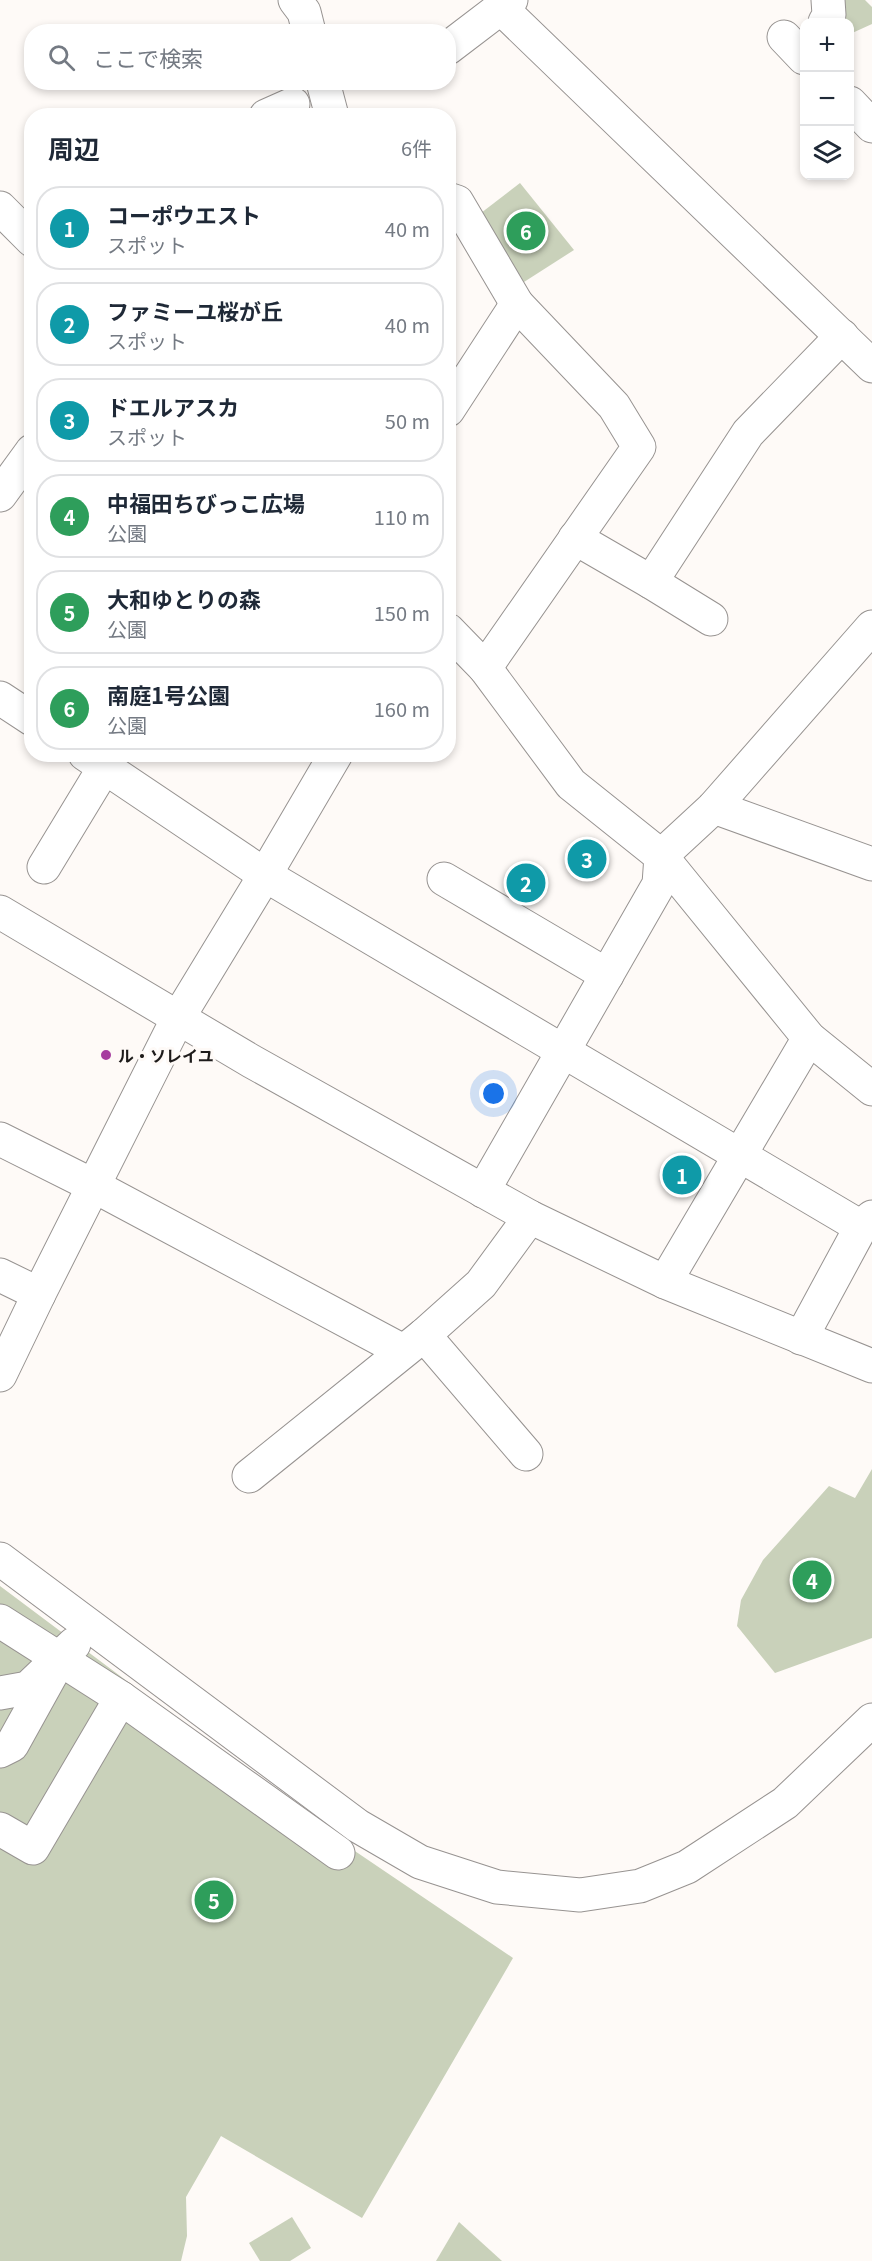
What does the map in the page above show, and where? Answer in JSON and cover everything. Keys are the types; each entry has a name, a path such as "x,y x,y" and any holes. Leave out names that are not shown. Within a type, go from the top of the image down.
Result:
{"street":[{"path":"295,0 304,12 307,24"},
{"path":"828,0 830,15 828,18"},
{"path":"456,42 506,4 872,366"},
{"path":"325,90 331,108"},
{"path":"854,108 872,126"},
{"path":"456,202 517,304 614,406 639,447 485,668"},
{"path":"456,398 517,304"},
{"path":"651,582 748,433 842,336"},
{"path":"0,495 24,462"},
{"path":"575,538 711,619"},
{"path":"483,1191 660,884 661,856 714,807 872,627"},
{"path":"456,638 485,668 571,784 661,856 809,1038 872,1089"},
{"path":"0,698 24,714"},
{"path":"44,867 95,762"},
{"path":"96,762 266,875 740,1154 867,1222 801,1338"},
{"path":"0,1376 39,1293 178,1018 266,875 331,762"},
{"path":"714,807 872,864"},
{"path":"444,879 607,975"},
{"path":"0,912 261,1067 530,1217 665,1282 872,1366"},
{"path":"665,1282 809,1038"},
{"path":"0,1139 413,1343 526,1454"},
{"path":"249,1476 413,1343 481,1284 530,1217"},
{"path":"0,1275 39,1293"},
{"path":"0,1559 358,1826 420,1862 497,1887 580,1895 640,1886 687,1867 784,1803 872,1720"},
{"path":"0,1621 121,1698 339,1853"},
{"path":"0,1693 28,1688 89,1627"},
{"path":"0,1751 12,1745 60,1658"},
{"path":"0,1829 33,1848 121,1698"}],"green space":[{"path":"843,0 865,0 872,7 872,24 854,32 854,18 836,18"},
{"path":"520,183 574,250 524,282 481,213"},
{"path":"872,1469 872,1638 775,1673 737,1626 741,1600 763,1560 829,1486 855,1498"},
{"path":"0,1586 343,1843 513,1958 362,2218 221,2136 186,2197 187,2236 181,2261 0,2261"},
{"path":"292,2217 311,2248 290,2261 260,2261 249,2243"},
{"path":"459,2222 502,2261 436,2261"}],"place":[{"name":"南庭1号公園","path":"526,231"},
{"name":"ドエルアスカ","path":"587,859"},
{"name":"ファミーユ桜が丘","path":"526,883"},
{"name":"ル・ソレイユ","path":"106,1055"},
{"name":"コーポウエスト","path":"682,1175"},
{"name":"中福田ちびっこ広場","path":"812,1580"},
{"name":"大和ゆとりの森","path":"214,1900"}]}
